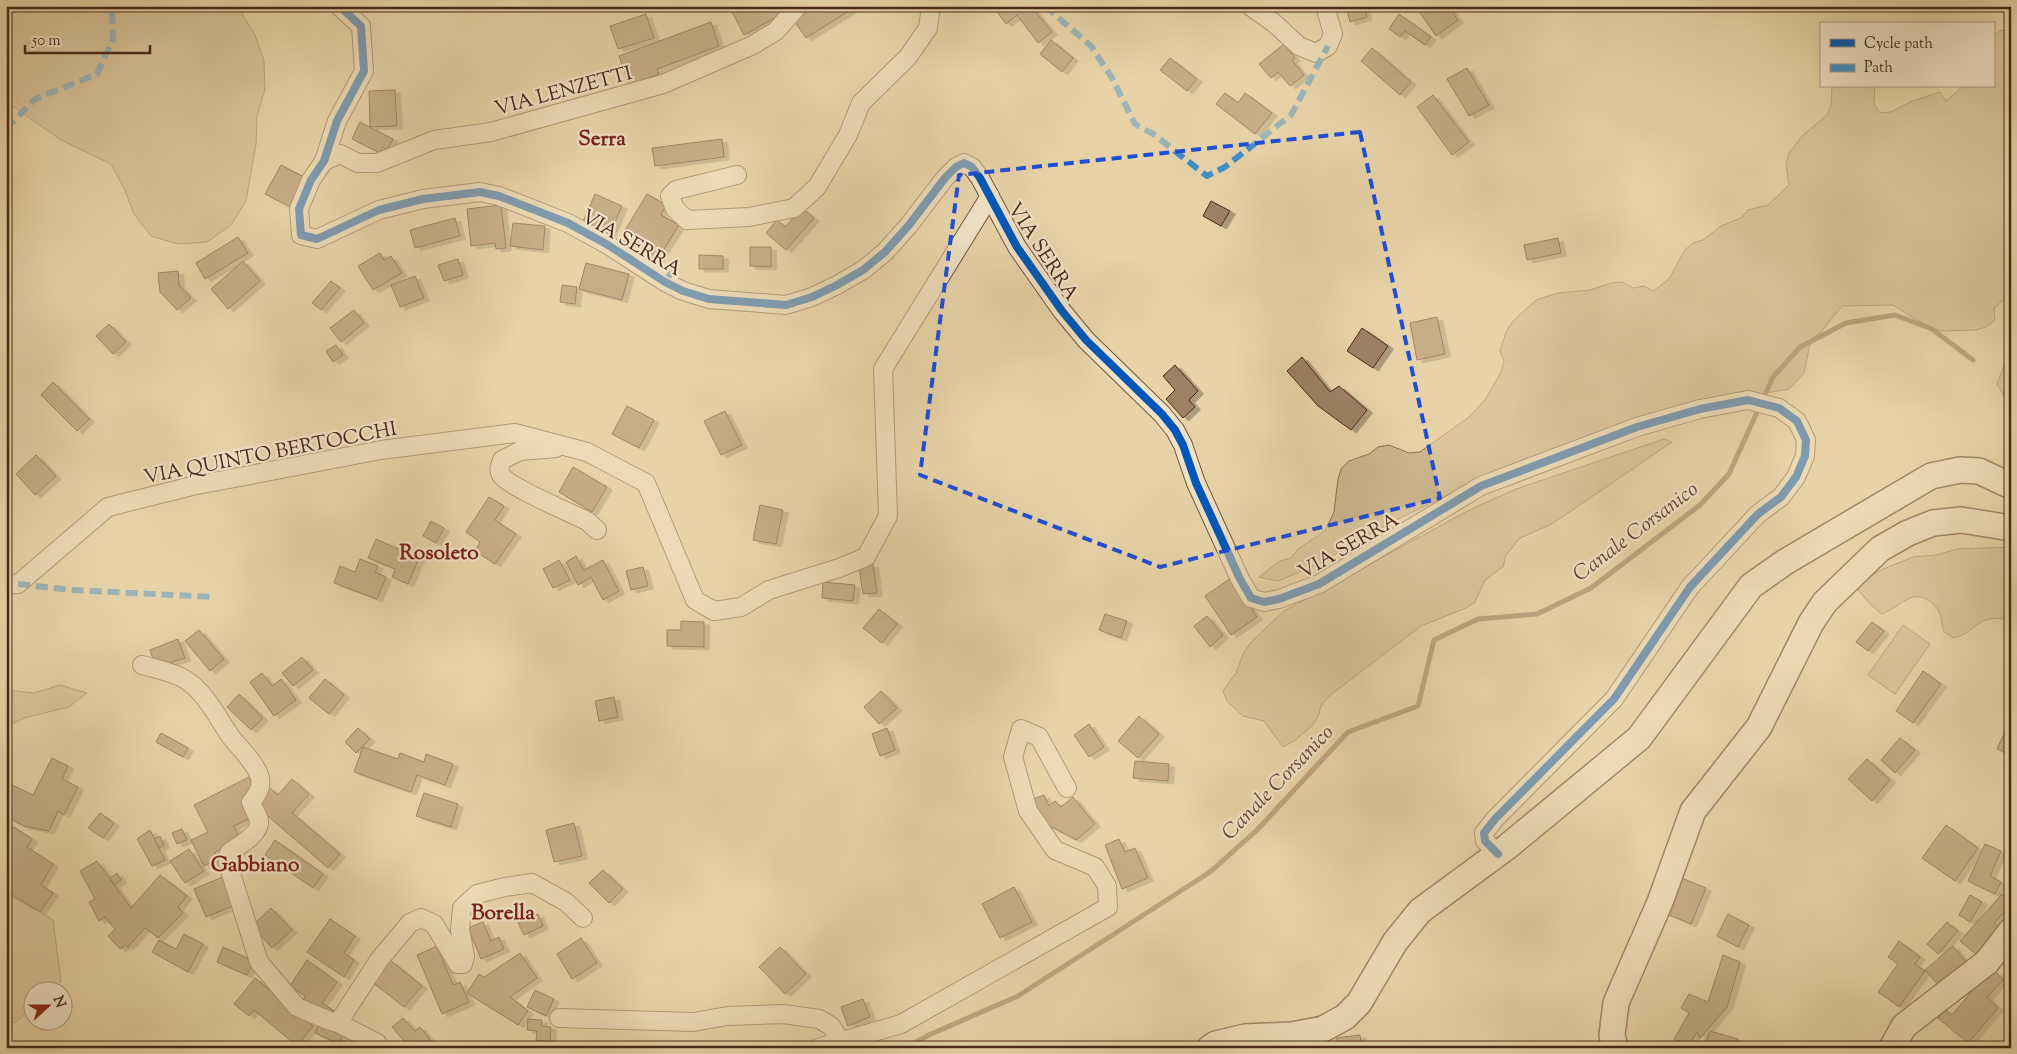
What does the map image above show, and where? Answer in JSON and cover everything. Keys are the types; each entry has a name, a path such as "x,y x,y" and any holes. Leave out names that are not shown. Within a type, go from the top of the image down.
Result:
{"street":[{"path":"324,161 337,121 364,71 361,26 339,6"},
{"name":"VIA LENZETTI","path":"324,161 340,154 358,163 377,163 434,140 491,132 663,84 753,44 776,31 798,6"},
{"path":"737,175 676,190 670,196 675,209 687,220 748,217 794,208 817,187 848,135 861,103 885,81 913,50 928,28 931,6"},
{"path":"1250,6 1274,23 1299,46 1316,53 1328,46 1333,34 1325,6"},
{"name":"VIA SERRA","path":"324,161 312,180 300,210 301,235 317,239 378,210 423,198 480,192 499,196 568,223 683,291 709,299 786,305 812,297 863,270 885,252 956,167 964,163 972,167 1017,247 1062,311 1086,340 1162,414 1175,430 1240,579 1252,598 1264,602 1280,599 1319,584 1481,486 1637,427 1700,409 1748,400 1779,408 1797,421 1806,440 1805,456 1796,477 1781,497 1758,514 1690,587 1614,700 1495,819 1484,833 1485,841 1498,854"},
{"name":"VIA QUINTO BERTOCCHI","path":"6,585 18,584 108,507 183,488 381,450 515,433 587,452 646,483 695,600 714,611 741,607 769,590 839,568 866,557 888,516 883,369 990,196"},
{"path":"569,447 520,451 502,460 499,467 501,475 513,486 587,521 597,530"},
{"path":"1210,1048 1216,1044 1245,1037 1292,1035 1323,1029 1345,1017 1359,1003 1395,942 1420,911 1498,854 1639,738 1751,586 1785,562 1931,476 1960,470 1979,471 2011,486"},
{"path":"1615,1048 1612,1035 1616,1003 1660,902 1693,811 1759,727 1811,623 1826,602 1880,549 1908,533 1933,523 1961,520 2011,528"},
{"path":"142,666 184,679 196,688 255,768 260,780 260,791 251,802 259,821 258,828 229,853 228,858 238,898 259,962 297,1008 338,1023 377,1044 378,1048"},
{"path":"818,1048 901,1024 1108,907 1107,886 1095,867 1055,850 1028,811 1013,757 1020,729 1038,737 1067,788"},
{"path":"338,1023 379,960 410,922 421,918 434,924 458,964 463,964 465,956 460,930 462,908 477,894 505,886 532,884 566,902 584,918"},
{"path":"1892,1048 1904,1026 1987,962 2011,931"},
{"path":"559,1018 693,1022 728,1016 783,1014 819,1019 831,1026 841,1041"}],"highlighted area":[{"path":"1360,132 1440,498 1160,567 920,475 959,175"}],"shaded area":[{"path":"6,6 228,6 240,10 255,35 264,61 265,89 257,116 256,144 246,201 231,225 207,242 178,244 151,236 134,214 124,188 111,164 61,140 14,107 6,110"},
{"path":"2001,30 2011,33 2011,296 1994,309 1995,320 1986,327 1975,330 1943,331 1932,329 1893,305 1842,306 1821,332 1811,339 1804,373 1789,389 1755,395 1490,474 1384,526 1315,566 1278,581 1259,577 1280,561 1291,558 1298,549 1325,531 1334,512 1341,469 1349,461 1369,454 1378,447 1389,445 1409,453 1420,452 1469,417 1485,400 1501,372 1504,361 1500,351 1506,332 1512,322 1536,300 1558,293 1590,290 1611,283 1622,282 1633,288 1644,286 1653,291 1669,279 1685,250 1693,243 1703,240 1721,226 1741,218 1748,210 1768,205 1789,185 1786,164 1789,153 1802,136 1827,115 1831,106 1832,88 1875,88 1874,104 1880,113 1891,112 1910,102 1940,92 1946,101 1961,88 1994,88 1994,35"},
{"path":"2011,360 2011,406 1997,384 2005,363"},
{"path":"1664,439 1672,442 1552,524 1520,538 1506,555 1503,567 1485,580 1475,602 1466,608 1421,626 1328,697 1321,706 1318,717 1312,726 1294,741 1283,747 1264,721 1243,716 1227,701 1223,691 1236,673 1244,652 1251,642 1284,611 1471,509 1516,489"},
{"path":"2011,547 2011,630 2008,630 2004,619 1995,618 1988,619 1968,632 1954,638 1944,632 1937,608 1927,599 1910,598 1882,614 1858,590 1863,580 1883,569 1913,557 1936,555 1957,549"},
{"path":"1903,625 1930,644 1895,694 1868,675"},
{"path":"6,676 8,690 34,693 60,685 87,693 69,707 24,718 6,727"},
{"path":"6,893 53,920 61,981 22,982 22,1016 15,1023 6,1018"}],"building":[{"path":"738,6 778,6 782,14 744,35 731,10"},
{"path":"807,6 850,6 852,9 806,38 793,19"},
{"path":"999,6 1031,6 1052,32 1038,43 1017,15 1006,24 995,9"},
{"path":"1346,6 1364,6 1367,17 1350,22"},
{"path":"1423,6 1448,6 1458,20 1436,36 1418,10"},
{"path":"646,14 654,38 618,49 610,26"},
{"path":"1399,14 1431,37 1425,45 1405,31 1400,37 1389,29"},
{"path":"711,22 719,46 657,69 659,74 629,85 619,56"},
{"path":"1051,40 1073,58 1062,72 1040,54"},
{"path":"1284,44 1295,58 1292,60 1304,75 1290,86 1278,72 1271,78 1259,64"},
{"path":"1372,48 1411,82 1400,95 1361,61"},
{"path":"1170,58 1197,79 1187,91 1160,70"},
{"path":"1467,68 1489,105 1469,116 1447,79"},
{"path":"395,90 397,126 370,127 369,91"},
{"path":"1225,93 1238,103 1245,93 1272,113 1255,134 1216,104"},
{"path":"1433,95 1469,142 1452,155 1417,107"},
{"path":"360,122 393,139 387,150 383,147 380,153 352,139"},
{"path":"722,139 724,157 655,166 652,148"},
{"path":"281,165 306,178 290,207 265,194"},
{"path":"595,194 622,206 609,236 582,224"},
{"path":"647,194 666,205 661,215 679,225 655,264 618,242"},
{"path":"1211,201 1230,211 1221,226 1203,216"},
{"path":"501,205 506,248 496,249 495,243 471,246 467,209"},
{"path":"802,208 814,218 786,250 766,233 777,220 785,227"},
{"path":"455,218 460,236 415,248 410,230"},
{"path":"513,223 545,226 543,250 510,246"},
{"path":"238,237 248,253 205,279 196,263"},
{"path":"1558,238 1561,253 1527,260 1524,245"},
{"path":"750,247 771,247 771,267 750,266"},
{"path":"380,253 384,260 391,256 402,273 373,290 358,266"},
{"path":"699,255 723,256 723,269 699,269"},
{"path":"458,259 463,275 444,281 438,265"},
{"path":"243,261 260,281 228,309 211,289"},
{"path":"586,263 629,274 622,300 579,289"},
{"path":"178,271 179,285 191,298 177,310 160,292 158,273"},
{"path":"415,276 424,298 400,307 391,285"},
{"path":"331,281 340,288 321,310 312,303"},
{"path":"562,285 577,287 575,304 560,302"},
{"path":"354,310 364,323 341,342 330,328"},
{"path":"1437,317 1445,354 1417,360 1410,323"},
{"path":"109,324 126,342 113,354 96,336"},
{"path":"1362,328 1388,346 1373,368 1347,351"},
{"path":"336,345 343,355 333,362 326,351"},
{"path":"1302,357 1330,392 1339,386 1367,410 1351,430 1318,406 1287,371"},
{"path":"1175,365 1198,391 1189,400 1195,407 1183,418 1166,399 1175,390 1163,376"},
{"path":"53,382 89,419 77,431 41,395"},
{"path":"627,406 654,420 639,448 612,434"},
{"path":"725,411 742,445 721,455 704,421"},
{"path":"36,455 56,476 35,495 16,474"},
{"path":"573,467 607,487 592,512 559,492"},
{"path":"489,497 504,506 495,520 516,534 495,564 475,551 480,542 466,532"},
{"path":"760,505 783,510 776,544 753,540"},
{"path":"431,521 444,528 436,543 423,536"},
{"path":"376,539 419,558 408,584 392,577 395,569 368,558"},
{"path":"576,556 584,570 603,560 619,591 603,600 591,577 578,585 566,562"},
{"path":"360,559 378,566 375,572 386,577 377,599 334,583 340,566 355,572"},
{"path":"559,560 570,580 553,588 543,569"},
{"path":"873,564 877,593 863,594 859,567"},
{"path":"643,567 648,586 631,590 626,571"},
{"path":"1231,578 1257,617 1231,635 1205,596"},
{"path":"823,582 855,585 853,601 822,598"},
{"path":"879,609 897,624 882,643 863,628"},
{"path":"1105,614 1127,621 1121,638 1099,630"},
{"path":"1207,616 1223,635 1210,647 1194,626"},
{"path":"681,621 704,622 704,647 667,646 667,630 681,630"},
{"path":"1872,622 1884,631 1868,651 1856,642"},
{"path":"199,630 224,659 210,671 185,641"},
{"path":"178,639 185,658 156,667 150,650"},
{"path":"302,657 313,670 293,686 282,673"},
{"path":"1923,671 1941,684 1913,723 1896,711"},
{"path":"262,673 272,686 281,679 296,700 274,716 250,682"},
{"path":"325,679 344,695 329,714 309,698"},
{"path":"881,691 897,708 879,724 864,707"},
{"path":"239,694 263,718 251,730 227,707"},
{"path":"614,697 618,717 599,721 595,701"},
{"path":"1139,716 1159,734 1138,758 1118,741"},
{"path":"1089,724 1104,747 1089,757 1074,735"},
{"path":"2008,725 2011,726 2011,755 1997,749"},
{"path":"358,728 370,739 356,753 345,742"},
{"path":"887,728 895,750 880,756 872,734"},
{"path":"161,733 188,748 183,757 156,742"},
{"path":"1900,738 1915,750 1895,773 1881,760"},
{"path":"363,747 398,759 400,753 424,762 426,754 453,764 445,785 417,775 411,792 354,772"},
{"path":"52,758 68,766 62,779 78,787 64,815 58,811 49,831 24,826 6,817 6,782 33,795"},
{"path":"1867,759 1890,780 1872,801 1848,779"},
{"path":"1135,761 1169,764 1168,781 1133,778"},
{"path":"249,777 255,789 245,794 255,816 234,826 240,840 215,852 218,859 204,866 191,840 208,832 194,805"},
{"path":"292,779 309,794 292,813 340,854 328,868 254,804 269,787 278,795"},
{"path":"424,793 458,804 451,827 416,816"},
{"path":"1044,795 1049,806 1055,801 1061,807 1073,797 1095,824 1076,840 1042,822 1033,799"},
{"path":"100,813 114,823 103,838 88,828"},
{"path":"574,823 582,856 554,862 546,830"},
{"path":"9,824 32,839 27,847 53,864 41,885 53,893 40,912 6,891 6,872 13,862 6,858 6,828"},
{"path":"1946,825 1978,848 1955,881 1922,858"},
{"path":"182,829 187,840 177,844 172,833"},
{"path":"150,830 165,860 152,866 137,839"},
{"path":"160,836 164,845 159,848 154,839"},
{"path":"1119,839 1125,852 1135,848 1148,878 1122,889 1105,845"},
{"path":"275,840 323,874 313,888 265,855"},
{"path":"1985,844 2001,851 1990,876 2001,882 1995,894 1968,881"},
{"path":"189,849 204,871 185,883 170,861"},
{"path":"97,861 131,908 160,875 187,896 178,907 183,913 158,938 145,928 128,947 126,945 120,949 108,936 115,929 105,917 99,921 89,902 95,899 80,871"},
{"path":"603,870 623,889 609,903 589,883"},
{"path":"117,873 121,880 114,885 110,878"},
{"path":"225,876 237,904 206,917 194,889"},
{"path":"1679,877 1706,888 1691,924 1665,913"},
{"path":"1014,887 1032,922 1000,938 982,904"},
{"path":"2002,894 2011,902 2011,905 1994,923 2000,929 1977,955 1960,941"},
{"path":"1970,895 1982,902 1970,922 1959,915"},
{"path":"271,908 292,930 272,948 252,926"},
{"path":"538,914 543,926 524,935 518,923"},
{"path":"1728,914 1749,925 1738,947 1717,936"},
{"path":"330,919 355,936 344,953 354,960 344,977 307,952"},
{"path":"483,922 491,941 499,937 504,949 481,959 468,928"},
{"path":"1947,922 1958,931 1938,954 1927,944"},
{"path":"184,934 203,944 188,972 152,952 159,940 176,949"},
{"path":"581,938 597,963 572,979 557,954"},
{"path":"1899,941 1920,957 1915,964 1925,971 1899,1007 1878,992 1898,964 1888,957"},
{"path":"437,946 453,985 460,982 469,1002 442,1014 417,955"},
{"path":"1953,946 1966,962 1939,986 1925,970"},
{"path":"223,947 254,961 247,975 217,962"},
{"path":"780,947 806,974 785,994 759,967"},
{"path":"520,953 537,978 510,997 528,1011 518,1025 467,993 479,974 484,977"},
{"path":"1723,955 1740,962 1727,1007 1700,1038 1697,1032 1689,1045 1674,1039 1689,1013 1681,1008 1689,994 1708,1002"},
{"path":"307,960 337,982 322,1003 334,1011 328,1019 301,1005 305,996 290,986"},
{"path":"390,960 422,986 404,1007 372,982"},
{"path":"1996,972 2003,980 1987,997 1998,1008 1968,1043 1938,1018 1946,1010 1952,1015 1975,987"},
{"path":"255,978 313,1026 297,1046 254,1010 249,1016 234,1004"},
{"path":"535,990 554,999 546,1016 527,1007"},
{"path":"863,999 870,1017 848,1026 841,1007"},
{"path":"403,1018 415,1031 420,1027 430,1039 420,1048 410,1048 392,1027"},
{"path":"321,1019 345,1029 339,1044 315,1033"},
{"path":"528,1019 542,1020 541,1026 551,1027 550,1042 536,1040 537,1031 527,1030"},
{"path":"1710,1031 1738,1039 1735,1048 1704,1048"},
{"path":"1360,1035 1362,1048 1337,1048 1336,1038"}],"waterway":[{"name":"Canale Corsanico","path":"905,1048 929,1035 1018,996 1210,872 1257,830 1348,732 1418,706 1434,640 1478,619 1537,614 1591,588 1700,505 1729,474 1773,377 1800,347 1846,323 1895,315 1932,329 1973,360"}],"marked path":[{"path":"6,129 35,99 97,74 113,39 112,6"},
{"path":"1045,6 1091,46 1112,78 1135,124 1153,134 1207,176 1225,167 1291,115 1328,46"},
{"path":"665,282 673,270"},
{"path":"18,584 73,590 213,597"}],"cycle path":[{"path":"339,6 361,26 364,71 337,121 324,161 311,180 299,209 301,235 317,239 379,210 423,199 480,192 499,196 568,223 683,291 709,299 786,305 812,297 863,270 885,252 909,225 945,178 956,167 964,163 972,167 980,178 1017,247 1062,311 1086,340 1162,414 1175,430 1183,445 1196,483 1240,579 1251,598 1264,602 1279,599 1319,584 1481,486 1637,427 1700,409 1748,400 1779,408 1797,421 1806,440 1805,456 1796,477 1781,497 1758,514 1690,587 1614,699 1495,819 1484,833 1485,841 1498,854"}],"district":[{"name":"Serra","path":"602,138"},
{"name":"Rosoleto","path":"439,552"},
{"name":"Gabbiano","path":"255,864"},
{"name":"Borella","path":"503,912"}]}
